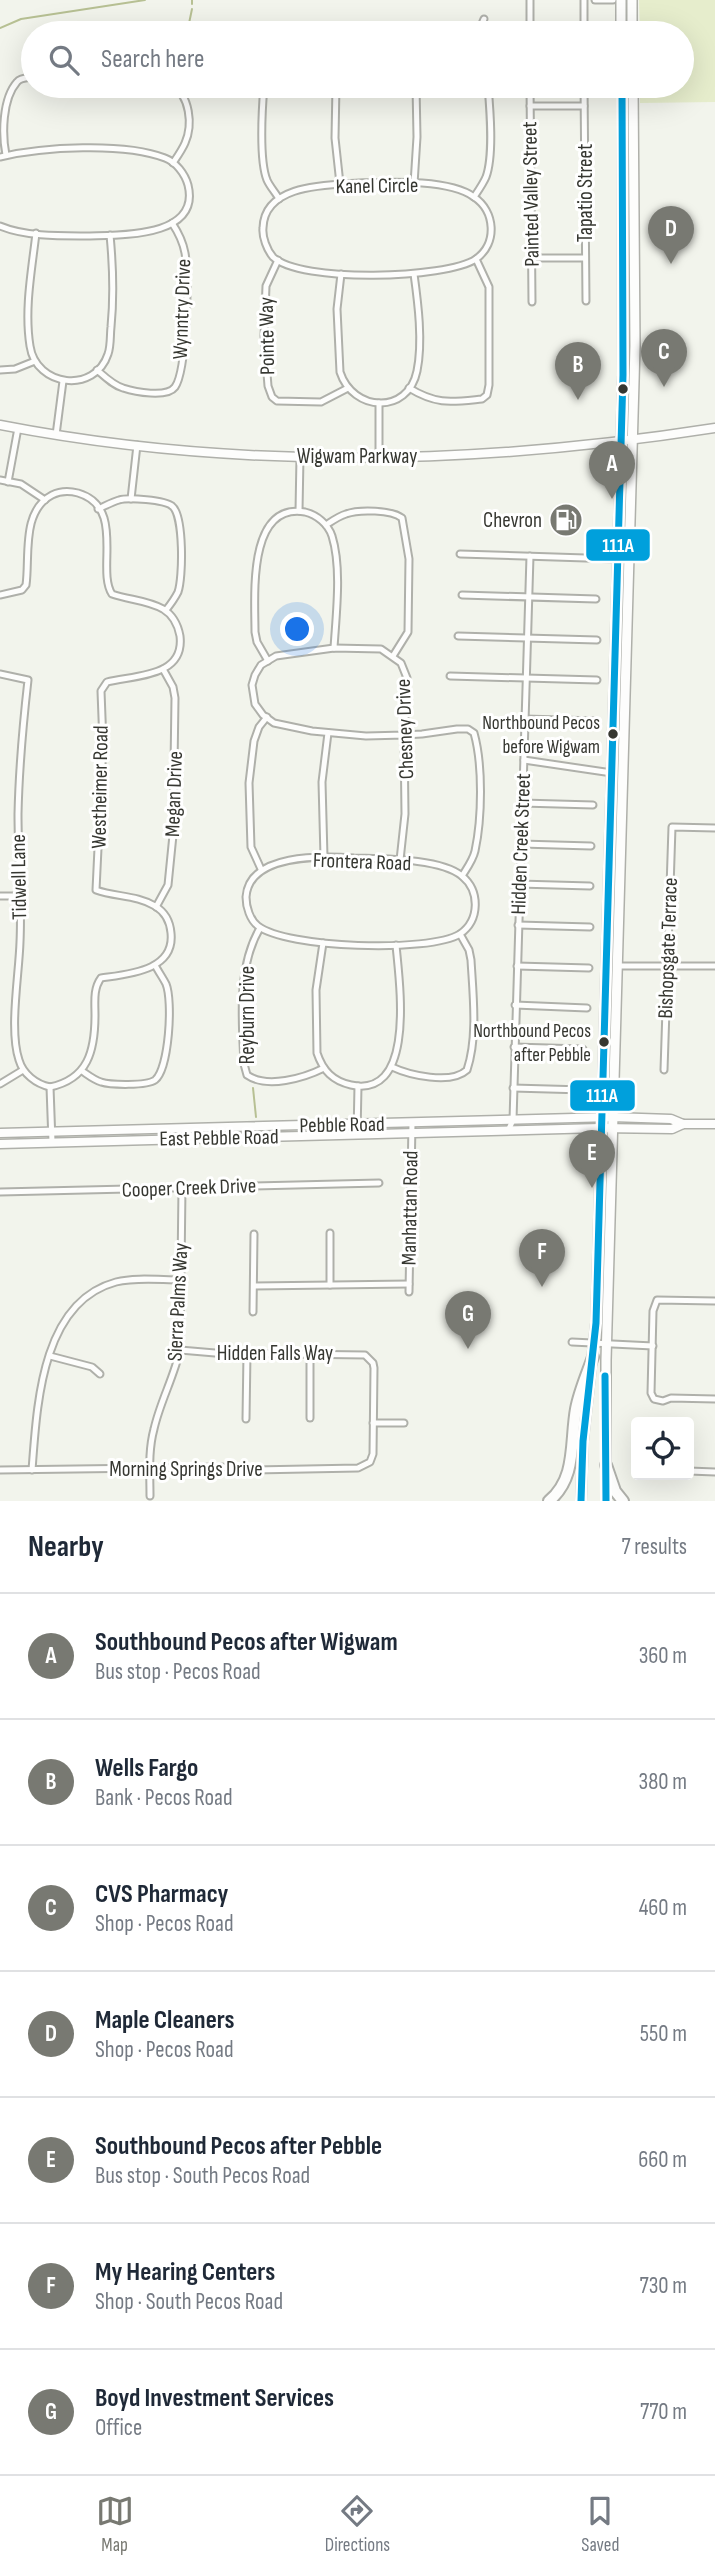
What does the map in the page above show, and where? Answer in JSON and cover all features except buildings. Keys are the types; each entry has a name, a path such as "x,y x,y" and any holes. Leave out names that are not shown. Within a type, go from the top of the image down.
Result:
{"highway":[{"path":"549,1501 558,1494 567,1478 576,1407 593,1357"},
{"path":"606,1465 615,1491 623,1501"}],"main road":[{"path":"621,0 621,21"},
{"path":"632,0 632,21"},
{"path":"606,1501 605,966 621,442 622,98"},
{"path":"581,1501 583,1432 595,1345 604,1125 612,1117 635,346 633,98"},
{"path":"623,211 633,211"},
{"name":"Wigwam Parkway","path":"0,425 137,445 300,457 379,458 514,453 632,441 715,428"},
{"path":"617,585 628,585"},
{"name":"Pebble Road","path":"612,1117 671,1119 683,1124 715,1124"},
{"name":"Pebble Road","path":"0,1133 513,1120 672,1129 683,1124"},
{"name":"East Pebble Road","path":"0,1144 508,1131 604,1125"}],"street":[{"path":"530,0 530,21"},
{"path":"584,0 584,21"},
{"path":"595,0 613,0"},
{"path":"0,226 36,233 74,236 110,235 164,228 179,219 190,194 180,168 166,158 104,148 47,148 3,156 5,116 11,95 21,80"},
{"path":"173,163 185,144 188,133 188,113 184,98"},
{"path":"263,98 265,169 267,179 279,199 265,215 262,229 265,244 273,257 289,267 341,274 414,274 450,269 476,259 489,243 492,229 489,214 482,202 474,197 486,178 488,167 491,117 489,98"},
{"path":"336,98 335,138 340,184"},
{"path":"414,184 416,98"},
{"name":"Painted Valley Street","path":"530,98 532,302"},
{"name":"Tapatio Street","path":"584,98 586,300"},
{"path":"530,106 584,106"},
{"name":"Kanel Circle","path":"279,199 304,189 340,184 447,187 474,197"},
{"name":"Wynntry Drive","path":"97,370 125,389 158,393 172,390 176,386 187,305 185,253 172,223"},
{"path":"36,233 28,299 30,347 35,361 44,372 64,381 89,377 109,352 114,299 110,235"},
{"path":"532,258 585,258"},
{"path":"409,387 425,398 446,403 482,400 487,394 491,364 490,297 486,277 476,259"},
{"name":"Pointe Way","path":"278,260 266,286 264,336 268,386 272,397 277,401 321,402 348,388"},
{"path":"341,274 337,335 343,382 354,395 369,403 388,403 404,394 414,381 418,363 418,310 414,274"},
{"path":"0,370 15,369 35,361"},
{"path":"56,435 64,381"},
{"path":"379,403 379,458"},
{"path":"8,482 18,428"},
{"path":"131,499 137,445"},
{"path":"299,511 300,457"},
{"path":"0,480 28,487 45,500"},
{"path":"0,595 22,590 26,584 29,533 39,505 50,496 71,491 86,496 98,509 106,525 107,587 112,594 120,597 152,603 166,611 178,625 180,639 177,653 163,669"},
{"path":"98,509 121,499 170,504 175,508 181,561 180,584 166,611"},
{"path":"268,661 257,642 255,632 255,594 262,537 274,519 293,510 311,513 326,525 333,541 336,569 334,648"},
{"name":"Chesney Drive","path":"326,525 344,514 352,513 387,512 396,513 402,518 409,559 408,632 393,656 401,663 407,677 404,735 406,784 400,860"},
{"path":"460,554 617,559"},
{"name":"Hidden Creek Street","path":"508,1131 513,1120 530,556"},
{"path":"461,596 596,599"},
{"path":"458,636 597,640"},
{"path":"267,717 259,727 254,741 249,796 251,847 261,869 249,884 246,899 248,913 260,928 269,933 323,943 359,946 435,942 453,938 473,919 476,905 474,892 462,876 475,851 478,816 478,746 471,731 457,729 366,736 328,733 274,723 255,704 252,685 261,665 288,653 334,648 381,649 393,656"},
{"name":"Westheimer Road","path":"156,907 142,900 96,890 103,744 101,691 107,682 149,675 163,669"},
{"name":"Megan Drive","path":"156,907 168,885 176,794 173,687 163,669"},
{"name":"Tidwell Lane","path":"0,674 28,680 22,729 18,813 21,897 15,1020 17,1053 23,1070"},
{"path":"450,676 597,680"},
{"path":"525,719 595,721"},
{"path":"324,858 322,782 328,733"},
{"path":"524,760 622,774"},
{"path":"522,803 593,805"},
{"name":"Bishopsgate Terrace","path":"664,1070 671,827 715,828"},
{"path":"521,844 591,846"},
{"name":"Frontera Road","path":"261,869 289,861 324,858 400,860 438,866 456,871 462,876"},
{"path":"519,884 590,886"},
{"path":"0,896 21,897"},
{"path":"0,1084 23,1070 30,1078 50,1087 70,1081 82,1071 94,1037 96,985 101,978 142,971 155,965 168,951 172,937 170,924 163,912 156,907"},
{"path":"518,925 590,927"},
{"name":"Reyburn Drive","path":"260,928 247,953 244,1063 247,1075 262,1080 298,1080 324,1068"},
{"path":"392,1067 417,1077 455,1076 467,1070 470,1061 473,988 469,950 460,934"},
{"path":"323,943 316,990 317,1053 324,1068 339,1082 358,1086 377,1081 392,1067 397,1052 400,1028 397,945"},
{"path":"82,1071 97,1081 109,1084 152,1083 158,1078 165,1054 169,1019 166,984 155,965"},
{"path":"517,966 589,968"},
{"path":"605,966 715,966"},
{"path":"515,1006 587,1008"},
{"path":"514,1046 583,1049"},
{"path":"357,1135 358,1086"},
{"path":"50,1087 52,1142"},
{"path":"513,1088 584,1090"},
{"name":"Manhattan Road","path":"409,1292 412,1123"},
{"name":"Cooper Creek Drive","path":"0,1192 379,1183"},
{"name":"Sierra Palms Way","path":"150,1496 154,1428 180,1350 182,1188"},
{"path":"330,1233 330,1284"},
{"path":"253,1312 254,1234"},
{"path":"32,1470 36,1413 50,1356 57,1333 73,1307 96,1290 131,1280 181,1280"},
{"path":"254,1286 409,1284"},
{"path":"715,1301 657,1300 653,1311 651,1393 654,1399 663,1401 671,1398 715,1399"},
{"path":"572,1342 606,1346 653,1346"},
{"name":"Hidden Falls Way","path":"180,1350 359,1353 370,1358 374,1368 373,1423"},
{"path":"246,1419 247,1353"},
{"path":"310,1353 310,1418"},
{"path":"50,1356 92,1367 100,1374"},
{"path":"373,1423 404,1423"},
{"name":"Morning Springs Drive","path":"0,1470 358,1468 370,1462 373,1454 373,1423"},
{"path":"694,1471 715,1472"}],"green space":[{"path":"639,0 715,0 715,102 640,103 640,98 694,98 694,21 640,21"}],"waterway":[{"path":"0,28 21,19 145,0"},
{"path":"190,21 192,9"},
{"path":"253,1088 256,1117"}],"transit line":[{"name":"111A","path":"581,1501 583,1441 596,1323 623,375 622,98"},
{"name":"111A","path":"605,1376 606,1501"}],"place":[{"name":"Maple Cleaners","path":"671,264"},
{"name":"CVS Pharmacy","path":"664,387"},
{"name":"Wells Fargo","path":"578,400"},
{"name":"Southbound Pecos after Wigwam","path":"612,499"},
{"name":"Chevron","path":"566,520"},
{"name":"Northbound Pecos before Wigwam","path":"613,734"},
{"name":"Northbound Pecos after Pebble","path":"604,1042"},
{"name":"Southbound Pecos after Pebble","path":"592,1188"},
{"name":"My Hearing Centers","path":"542,1287"},
{"name":"Boyd Investment Services","path":"468,1349"}]}
